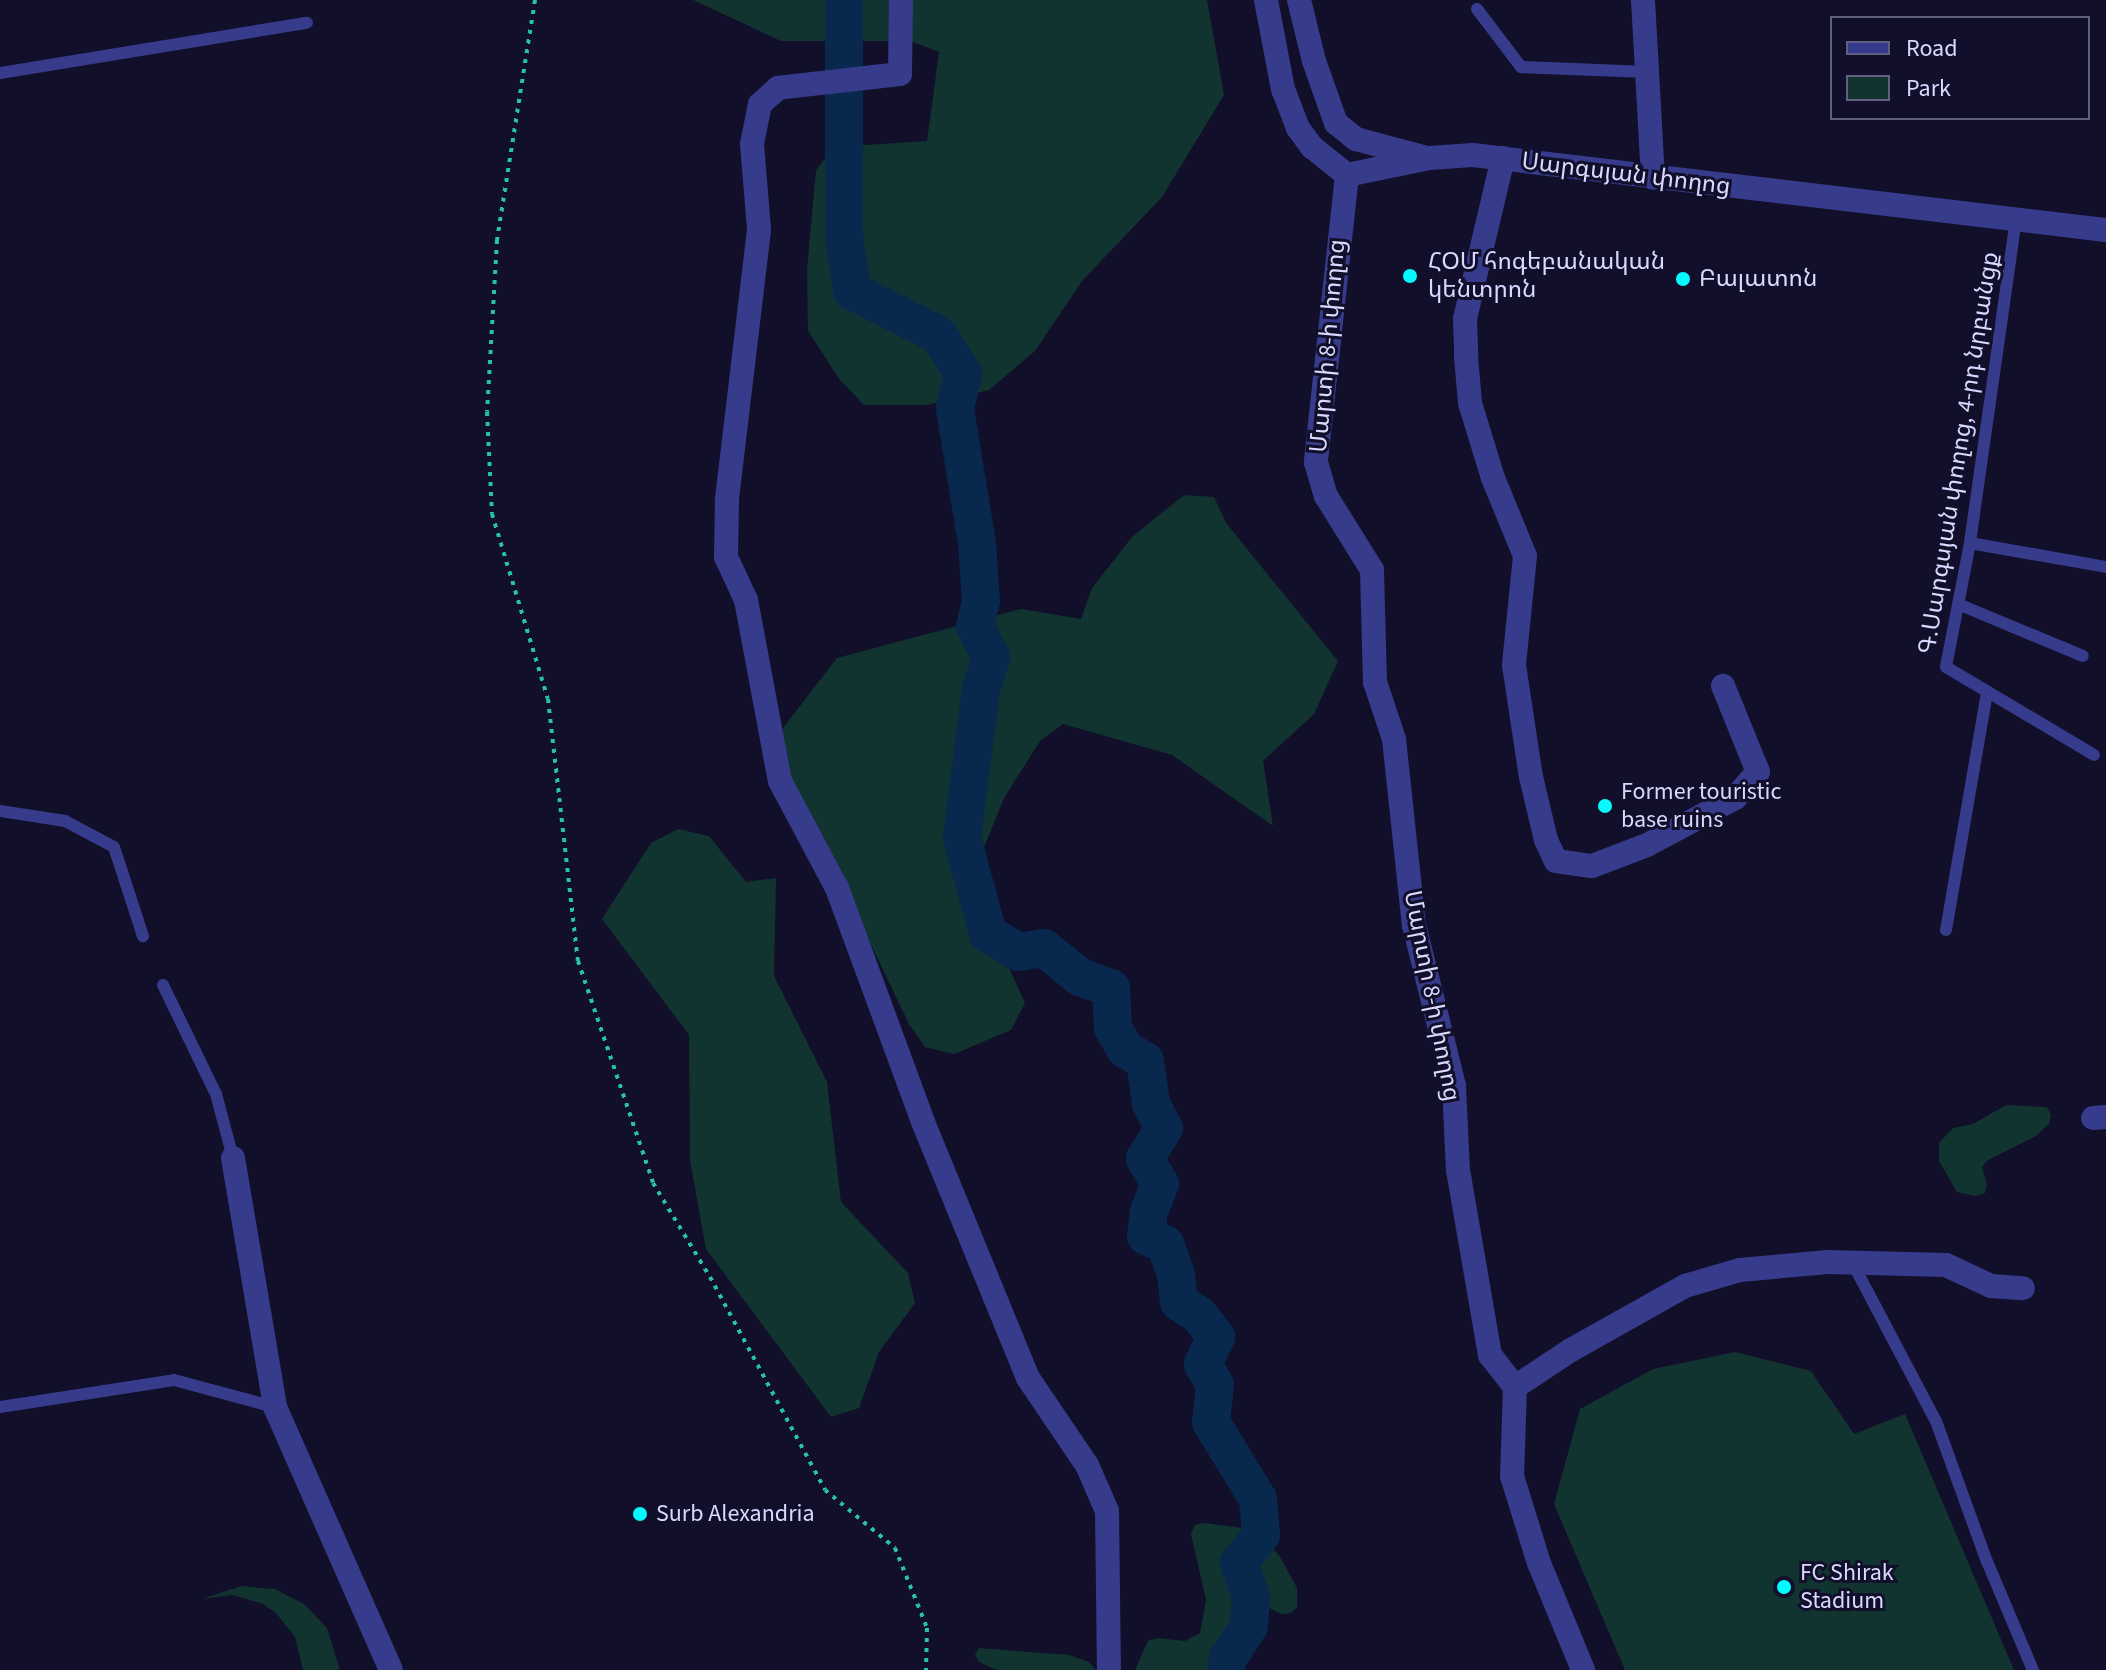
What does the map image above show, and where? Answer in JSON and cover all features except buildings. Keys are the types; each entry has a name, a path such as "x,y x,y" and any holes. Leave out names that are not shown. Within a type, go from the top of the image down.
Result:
{"street":[{"path":"901,0 900,74 778,88 760,104 752,144 759,230 727,500 726,557 746,600 780,781 837,888 923,1122 1028,1378 1087,1465 1107,1511 1109,1670"},
{"path":"1266,0 1283,89 1298,128 1312,147 1347,175"},
{"path":"1299,0 1314,61 1336,123 1356,139 1429,158"},
{"path":"1643,0 1653,178"},
{"name":"Սարգսյան փողոց","path":"1347,175 1429,158 1473,155 2106,230"},
{"path":"1503,158 1465,319 1466,357 1470,403 1493,478 1525,556 1514,665 1531,777 1546,840 1556,861 1592,866 1647,845 1735,798 1758,772 1723,686"},
{"name":"Մարտի 8-ի փողոց","path":"1347,175 1316,462 1326,496 1372,570 1375,682 1394,739 1414,925 1454,1086 1458,1170 1490,1355 1515,1387"},
{"path":"233,1158 275,1407 391,1670"},
{"path":"1583,1670 1539,1563 1512,1476 1515,1387 1571,1350 1685,1286 1740,1270 1852,1262 1946,1265 1991,1286 2023,1288"}],"lane":[{"path":"1477,9 1521,67 1647,72"},
{"path":"0,73 307,23"},
{"name":"Գ.Սարգսյան փողոց, 4-րդ նրբանցք","path":"2016,219 1970,543 1946,667 2094,755"},
{"path":"1970,543 2106,567"},
{"path":"1958,604 2083,656"},
{"path":"1946,930 1987,692"},
{"path":"0,811 65,821 114,847 143,936"},
{"path":"163,985 216,1094 233,1158"},
{"path":"1852,1262 1936,1421 1986,1559 2033,1670"},
{"path":"0,1407 174,1380 275,1407"}],"path":[{"path":"535,0 497,240 487,412 492,514 548,699 578,961 653,1183 710,1277 825,1490 895,1548 927,1628 926,1670"}],"green space":[{"path":"693,0 1207,0 1224,95 1162,197 1082,281 1035,351 989,390 927,405 864,405 840,380 808,331 807,269 816,170 834,147 927,141 939,52 910,41 781,41"},
{"path":"1184,495 1214,497 1226,523 1338,661 1314,714 1263,761 1273,826 1172,755 1063,724 1040,741 1004,798 970,882 1025,1003 1011,1030 954,1054 925,1047 909,1024 780,755 783,728 837,658 1021,609 1081,619 1092,588 1132,537"},
{"path":"678,829 709,836 746,882 776,878 774,976 827,1082 841,1202 908,1273 915,1303 879,1352 859,1408 831,1417 706,1249 690,1160 689,1035 602,919 651,843"},
{"path":"2006,1105 2047,1107 2051,1115 2049,1124 2036,1136 1988,1160 1982,1167 1987,1185 1985,1193 1975,1196 1957,1192 1939,1161 1939,1143 1953,1128 1973,1124"},
{"name":"FC Shirak Stadium","path":"1735,1352 1811,1371 1854,1434 1905,1414 2014,1670 1625,1670 1554,1504 1580,1409 1653,1369"},
{"path":"1204,1523 1258,1530 1280,1557 1297,1588 1297,1607 1291,1613 1281,1614 1264,1605 1255,1605 1248,1611 1225,1670 1135,1670 1148,1641 1157,1638 1185,1641 1200,1633 1206,1600 1191,1534 1195,1525"},
{"path":"241,1586 275,1589 304,1604 327,1628 340,1670 303,1670 295,1637 276,1613 263,1604 233,1595 202,1599"},
{"path":"979,1648 1069,1655 1089,1662 1096,1670 997,1670 979,1662 975,1655"}],"waterway":[{"path":"844,0 844,235 852,291 939,335 963,374 955,409 977,543 981,601 975,626 991,658 981,689 962,838 988,934 1019,952 1044,948 1080,977 1111,988 1113,1028 1125,1049 1145,1061 1151,1104 1164,1128 1145,1159 1160,1184 1149,1211 1146,1236 1165,1244 1176,1274 1179,1302 1199,1315 1216,1337 1203,1364 1215,1385 1211,1422 1258,1499 1261,1535 1239,1563 1251,1597 1249,1626 1228,1658 1226,1670"}],"place":[{"name":"ՀՕՄ հոգեբանական կենտրոն","path":"1410,276"},
{"name":"Բալատոն","path":"1683,279"},
{"name":"Former touristic base ruins","path":"1605,806"},
{"name":"Surb Alexandria","path":"640,1514"},
{"name":"FC Shirak Stadium","path":"1784,1587"}]}
